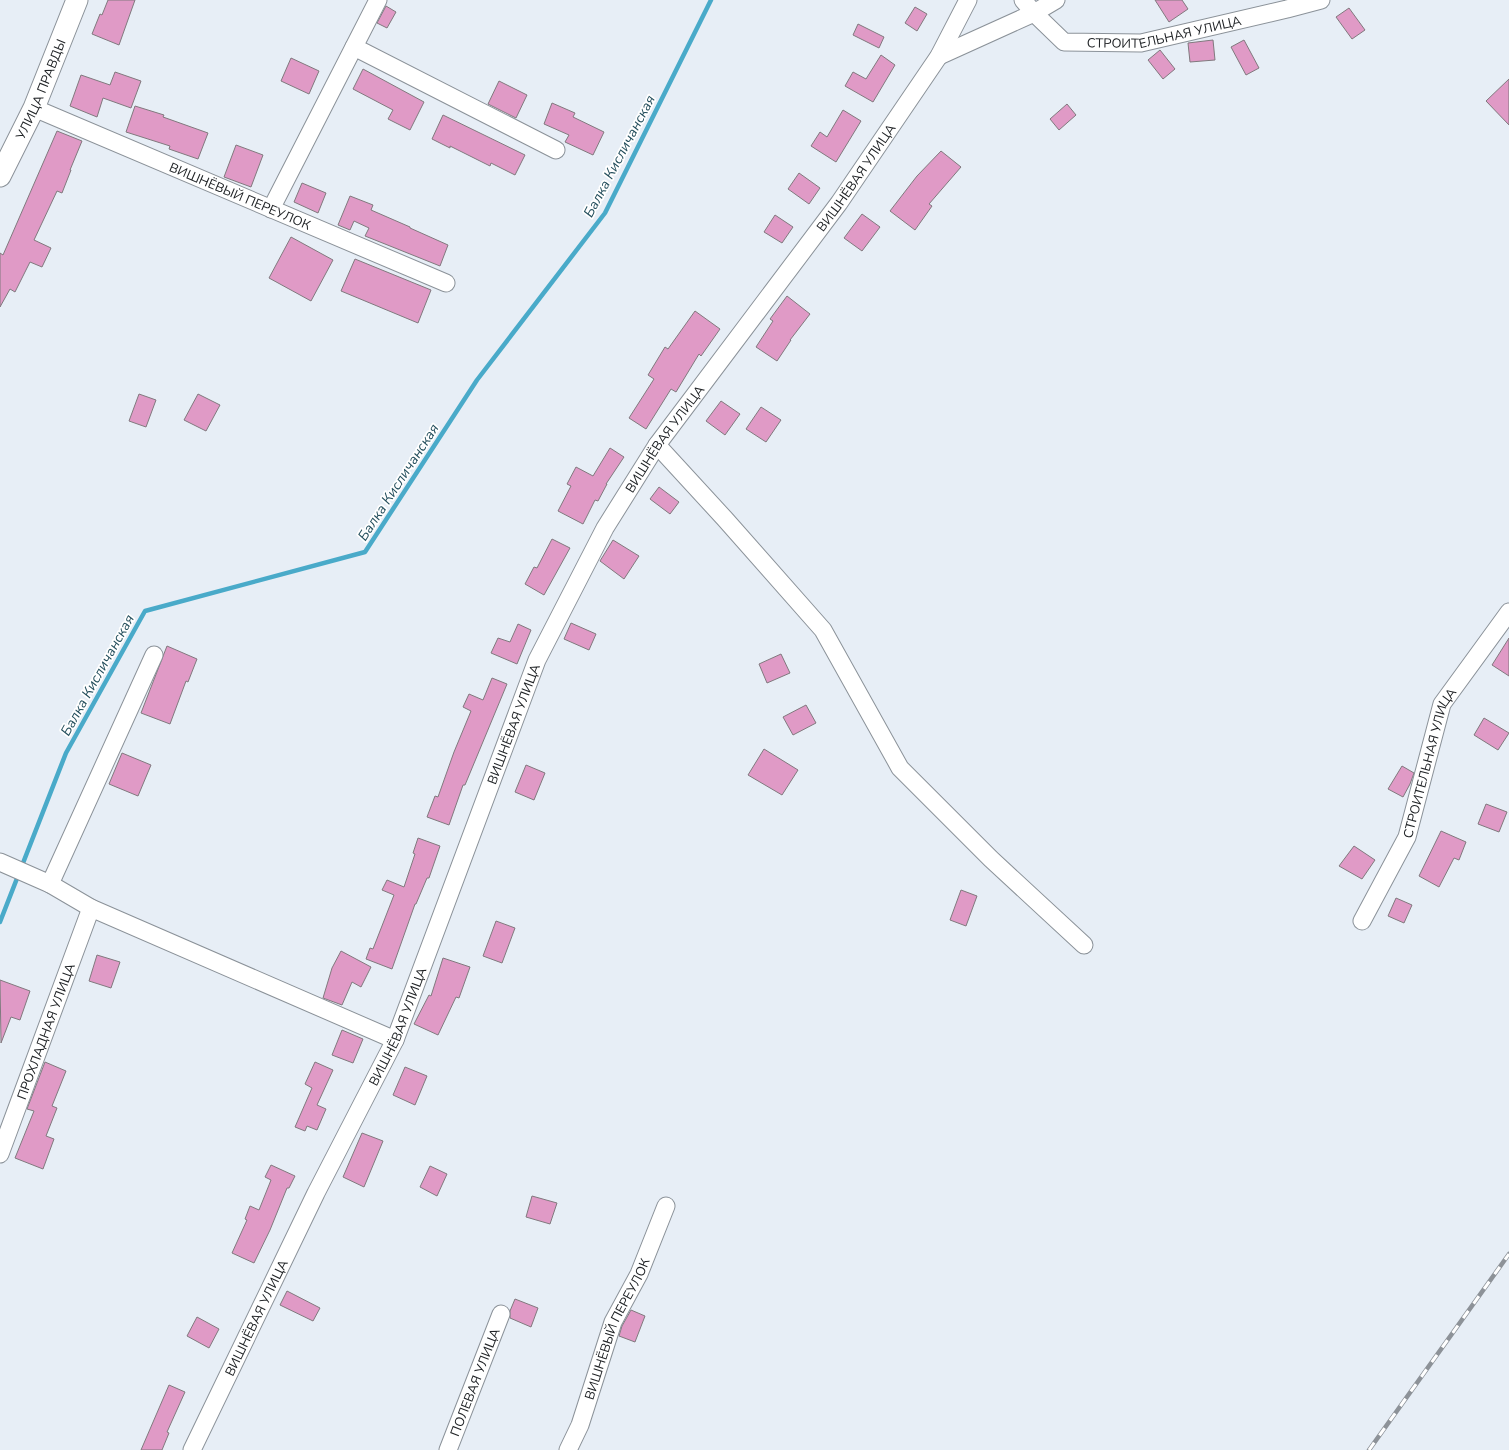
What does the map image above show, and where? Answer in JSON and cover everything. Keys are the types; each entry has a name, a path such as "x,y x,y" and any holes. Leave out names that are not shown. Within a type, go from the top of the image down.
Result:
{"street":[{"name":"УЛИЦА ПРАВДЫ","path":"0,176 34,108 78,0"},
{"path":"271,209 378,0"},
{"name":"ВИШНЁВАЯ УЛИЦА","path":"192,1450 316,1193 395,1040 537,660 606,528 657,445 839,204 939,56 968,0"},
{"name":"СТРОИТЕЛЬНАЯ УЛИЦА","path":"1023,0 1034,13 1064,42 1141,42 1288,9 1321,0"},
{"path":"939,56 1034,13 1056,0"},
{"path":"354,47 556,150"},
{"name":"ВИШНЁВЫЙ ПЕРЕУЛОК","path":"34,108 446,283"},
{"path":"657,445 823,630 900,768 991,859 1084,945"},
{"name":"СТРОИТЕЛЬНАЯ УЛИЦА","path":"1362,921 1407,837 1442,704 1509,612"},
{"path":"50,884 154,655"},
{"path":"0,862 50,884 91,908 395,1040"},
{"name":"ПРОХЛАДНАЯ УЛИЦА","path":"0,1154 91,908"},
{"name":"ВИШНЁВЫЙ ПЕРЕУЛОК","path":"568,1450 580,1425 613,1322 639,1274 666,1206"},
{"name":"ПОЛЕВАЯ УЛИЦА","path":"448,1450 501,1314"}],"building":[{"path":"108,0 135,0 119,45 92,34 100,14 102,15"},
{"path":"1155,0 1182,0 1188,9 1169,22"},
{"path":"386,6 396,12 387,28 377,23"},
{"path":"915,7 927,14 917,31 905,23"},
{"path":"1349,8 1365,30 1352,39 1336,17"},
{"path":"858,24 884,37 879,48 853,35"},
{"path":"1213,40 1215,60 1190,62 1188,43"},
{"path":"1244,40 1259,68 1246,75 1231,47"},
{"path":"1160,50 1175,69 1163,79 1148,60"},
{"path":"881,55 895,65 873,102 845,86 853,72 866,79"},
{"path":"291,58 319,71 309,94 281,81"},
{"path":"363,69 424,102 410,130 388,119 393,110 353,89"},
{"path":"115,72 141,81 131,108 103,98 97,117 70,106 81,75 110,85"},
{"path":"1509,79 1509,125 1486,101"},
{"path":"499,81 527,95 516,118 488,104"},
{"path":"552,103 575,113 573,117 604,132 593,155 565,142 569,135 544,124"},
{"path":"1067,104 1076,115 1059,130 1050,119"},
{"path":"135,106 164,115 163,117 208,133 198,159 169,149 170,146 126,132"},
{"path":"843,110 861,121 836,162 811,146 820,132 827,137"},
{"path":"443,115 525,155 515,175 491,163 490,166 450,146 450,148 432,139"},
{"path":"57,131 82,141 62,193 57,191 34,240 51,248 42,267 30,262 15,292 10,289 0,307 0,253 3,255"},
{"path":"236,145 263,155 251,187 224,177"},
{"path":"941,151 961,167 929,204 932,206 915,230 890,211 917,176"},
{"path":"799,173 820,188 809,204 788,189"},
{"path":"302,183 326,193 318,213 294,202"},
{"path":"350,196 373,205 371,210 448,245 440,266 365,236 369,228 354,221 350,230 338,225"},
{"path":"862,214 880,227 862,251 844,238"},
{"path":"775,215 793,227 782,243 764,232"},
{"path":"291,237 333,260 311,301 269,278"},
{"path":"355,259 431,290 418,323 341,291"},
{"path":"787,296 810,314 790,340 777,361 756,347 773,321 770,319"},
{"path":"695,311 720,329 701,356 699,354 676,392 671,389 646,429 629,418 654,379 648,375 665,347 668,349"},
{"path":"139,394 156,400 146,427 129,421"},
{"path":"198,394 220,405 206,431 184,420"},
{"path":"721,401 740,414 725,435 706,421"},
{"path":"761,407 781,420 766,442 746,429"},
{"path":"610,448 624,457 606,484 598,501 595,500 583,524 558,511 571,486 567,484 576,467 593,476"},
{"path":"659,487 679,502 670,514 650,499"},
{"path":"552,539 570,548 544,595 525,584 534,567 537,568"},
{"path":"613,540 639,556 624,579 600,561"},
{"path":"571,623 596,634 589,650 564,639"},
{"path":"518,624 531,630 517,664 491,653 498,638 510,642"},
{"path":"1509,638 1509,676 1492,665"},
{"path":"167,646 197,659 188,682 186,681 170,724 141,713"},
{"path":"781,654 790,673 767,683 759,664"},
{"path":"492,678 507,684 465,785 463,785 449,825 427,817 435,796 438,797 471,711 463,707 469,694 483,700"},
{"path":"806,705 816,723 793,735 783,717"},
{"path":"1484,718 1509,733 1498,750 1474,735"},
{"path":"764,749 798,770 782,795 748,775"},
{"path":"122,753 151,765 138,796 109,784"},
{"path":"526,765 545,773 534,800 515,792"},
{"path":"1402,766 1414,773 1403,797 1388,789"},
{"path":"1486,804 1507,812 1499,832 1478,824"},
{"path":"1441,831 1466,842 1459,860 1454,858 1439,887 1419,876"},
{"path":"418,838 440,846 429,878 427,878 415,904 392,969 366,959 370,948 373,949 394,895 382,890 387,880 404,887 415,854 413,853"},
{"path":"1354,846 1375,860 1362,879 1339,866"},
{"path":"961,890 977,896 966,926 950,920"},
{"path":"1396,898 1412,905 1404,923 1388,916"},
{"path":"496,921 515,928 502,963 483,956"},
{"path":"341,951 371,967 361,987 352,982 342,1005 323,998 332,968"},
{"path":"97,955 120,962 111,988 89,981"},
{"path":"443,958 470,967 459,998 456,997 438,1035 414,1024 429,995 431,996"},
{"path":"0,980 30,991 20,1020 11,1017 1,1043"},
{"path":"342,1030 363,1039 353,1063 332,1055"},
{"path":"45,1062 66,1071 52,1106 57,1108 46,1136 54,1139 43,1169 15,1158 34,1111 27,1109"},
{"path":"315,1062 333,1070 317,1105 326,1109 317,1130 307,1126 305,1131 295,1127 312,1088 305,1084"},
{"path":"405,1067 427,1076 415,1105 393,1095"},
{"path":"362,1133 383,1141 364,1187 343,1177"},
{"path":"271,1165 295,1176 289,1188 287,1188 270,1230 254,1263 232,1253 247,1220 245,1219 250,1206 259,1210 271,1180 265,1177"},
{"path":"430,1166 447,1174 437,1196 420,1187"},
{"path":"532,1196 557,1203 550,1224 526,1217"},
{"path":"287,1291 320,1308 313,1321 280,1305"},
{"path":"515,1299 538,1308 531,1327 510,1318 510,1311"},
{"path":"631,1310 645,1316 635,1342 619,1336 622,1326"},
{"path":"197,1317 219,1329 209,1348 187,1336"},
{"path":"169,1385 185,1392 167,1432 169,1433 162,1450 141,1450"}],"waterway":[{"name":"Балка Кисличанская","path":"0,922 66,753 145,611 365,552 477,380 605,213 711,0"}],"railway":[{"path":"1369,1450 1509,1254"}]}
